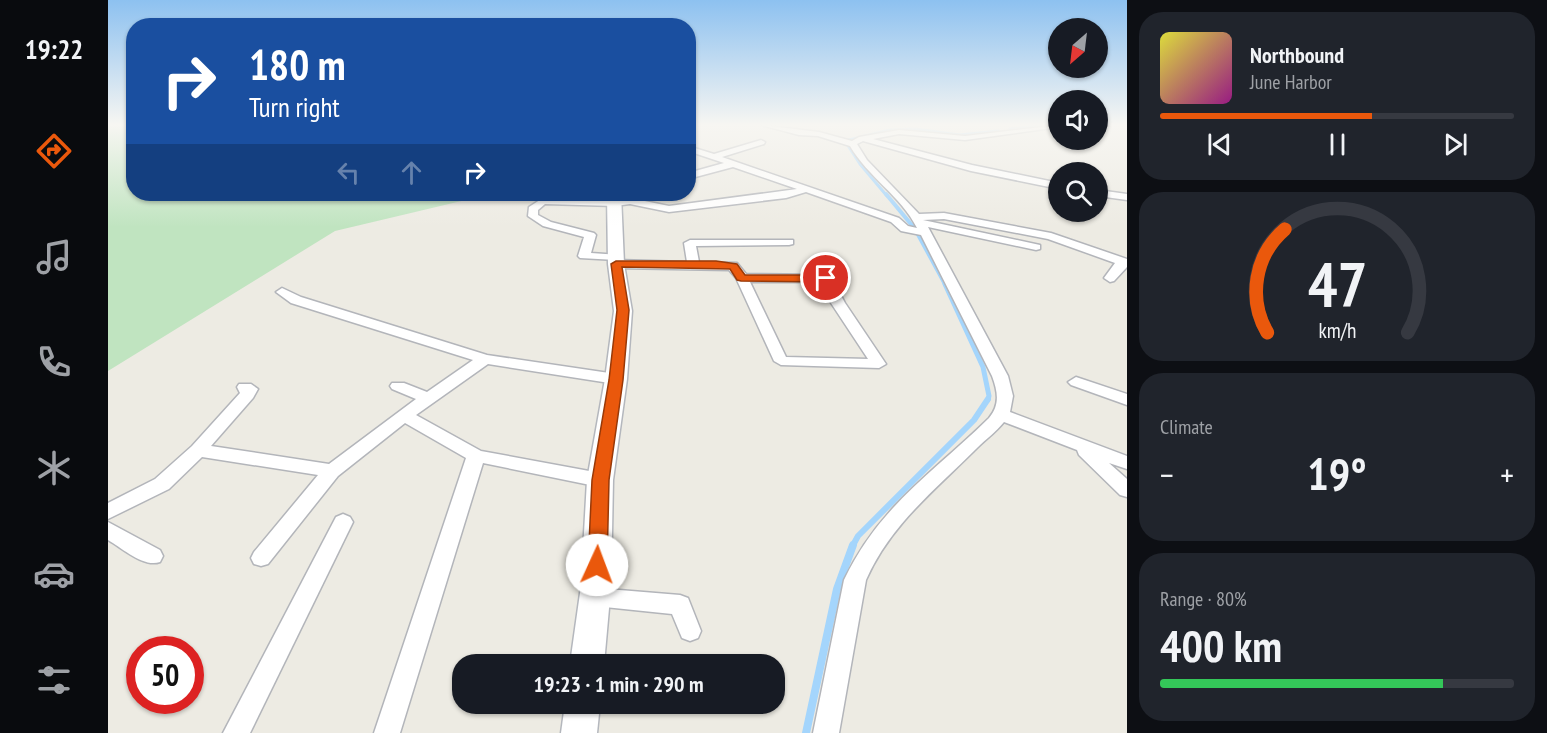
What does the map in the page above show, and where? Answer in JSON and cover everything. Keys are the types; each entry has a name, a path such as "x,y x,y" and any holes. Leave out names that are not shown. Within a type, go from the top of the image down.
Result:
{"main road":[{"path":"588,654 595,597 600,480 616,380 623,310 616,260 615,201"},
{"path":"579,733 582,714"}],"street":[{"path":"719,159 918,227 1036,247"},
{"path":"826,733 855,580 863,560 894,516 1001,415 1006,394 1000,376 906,204 862,159"},
{"path":"940,159 1048,184"},
{"path":"696,174 732,164"},
{"path":"630,201 669,209 768,198 808,189"},
{"path":"1108,194 1127,197"},
{"path":"543,201 533,209 533,216 547,224 590,234 584,256 616,260 733,266 781,361 879,364 838,303 826,278 741,278"},
{"path":"918,227 944,216 1051,236 1124,263 1110,278"},
{"path":"693,264 690,243 789,242"},
{"path":"282,292 296,300 485,358 574,375 616,380"},
{"path":"261,558 332,471 485,358"},
{"path":"1076,382 1127,400"},
{"path":"398,386 429,398"},
{"path":"108,512 162,483 198,450 247,395 250,389 245,387"},
{"path":"1001,415 1127,463"},
{"path":"404,416 476,456 600,480"},
{"path":"1081,447 1127,490"},
{"path":"198,450 332,471"},
{"path":"387,733 476,456"},
{"path":"236,733 343,522"},
{"path":"108,530 153,556"},
{"path":"595,597 680,605 690,631"}],"green space":[{"path":"108,159 126,159 126,201 461,201 335,231 108,371"}],"waterway":[{"path":"857,159 887,196"},
{"path":"886,194 915,229 945,285"},
{"path":"945,285 983,367 988,400"},
{"path":"853,546 858,536 974,420 988,399"},
{"path":"806,733 837,589 853,546"}],"route":[{"path":"597,565 600,480 616,380 623,310 616,264 733,266 741,278 826,278"}]}
